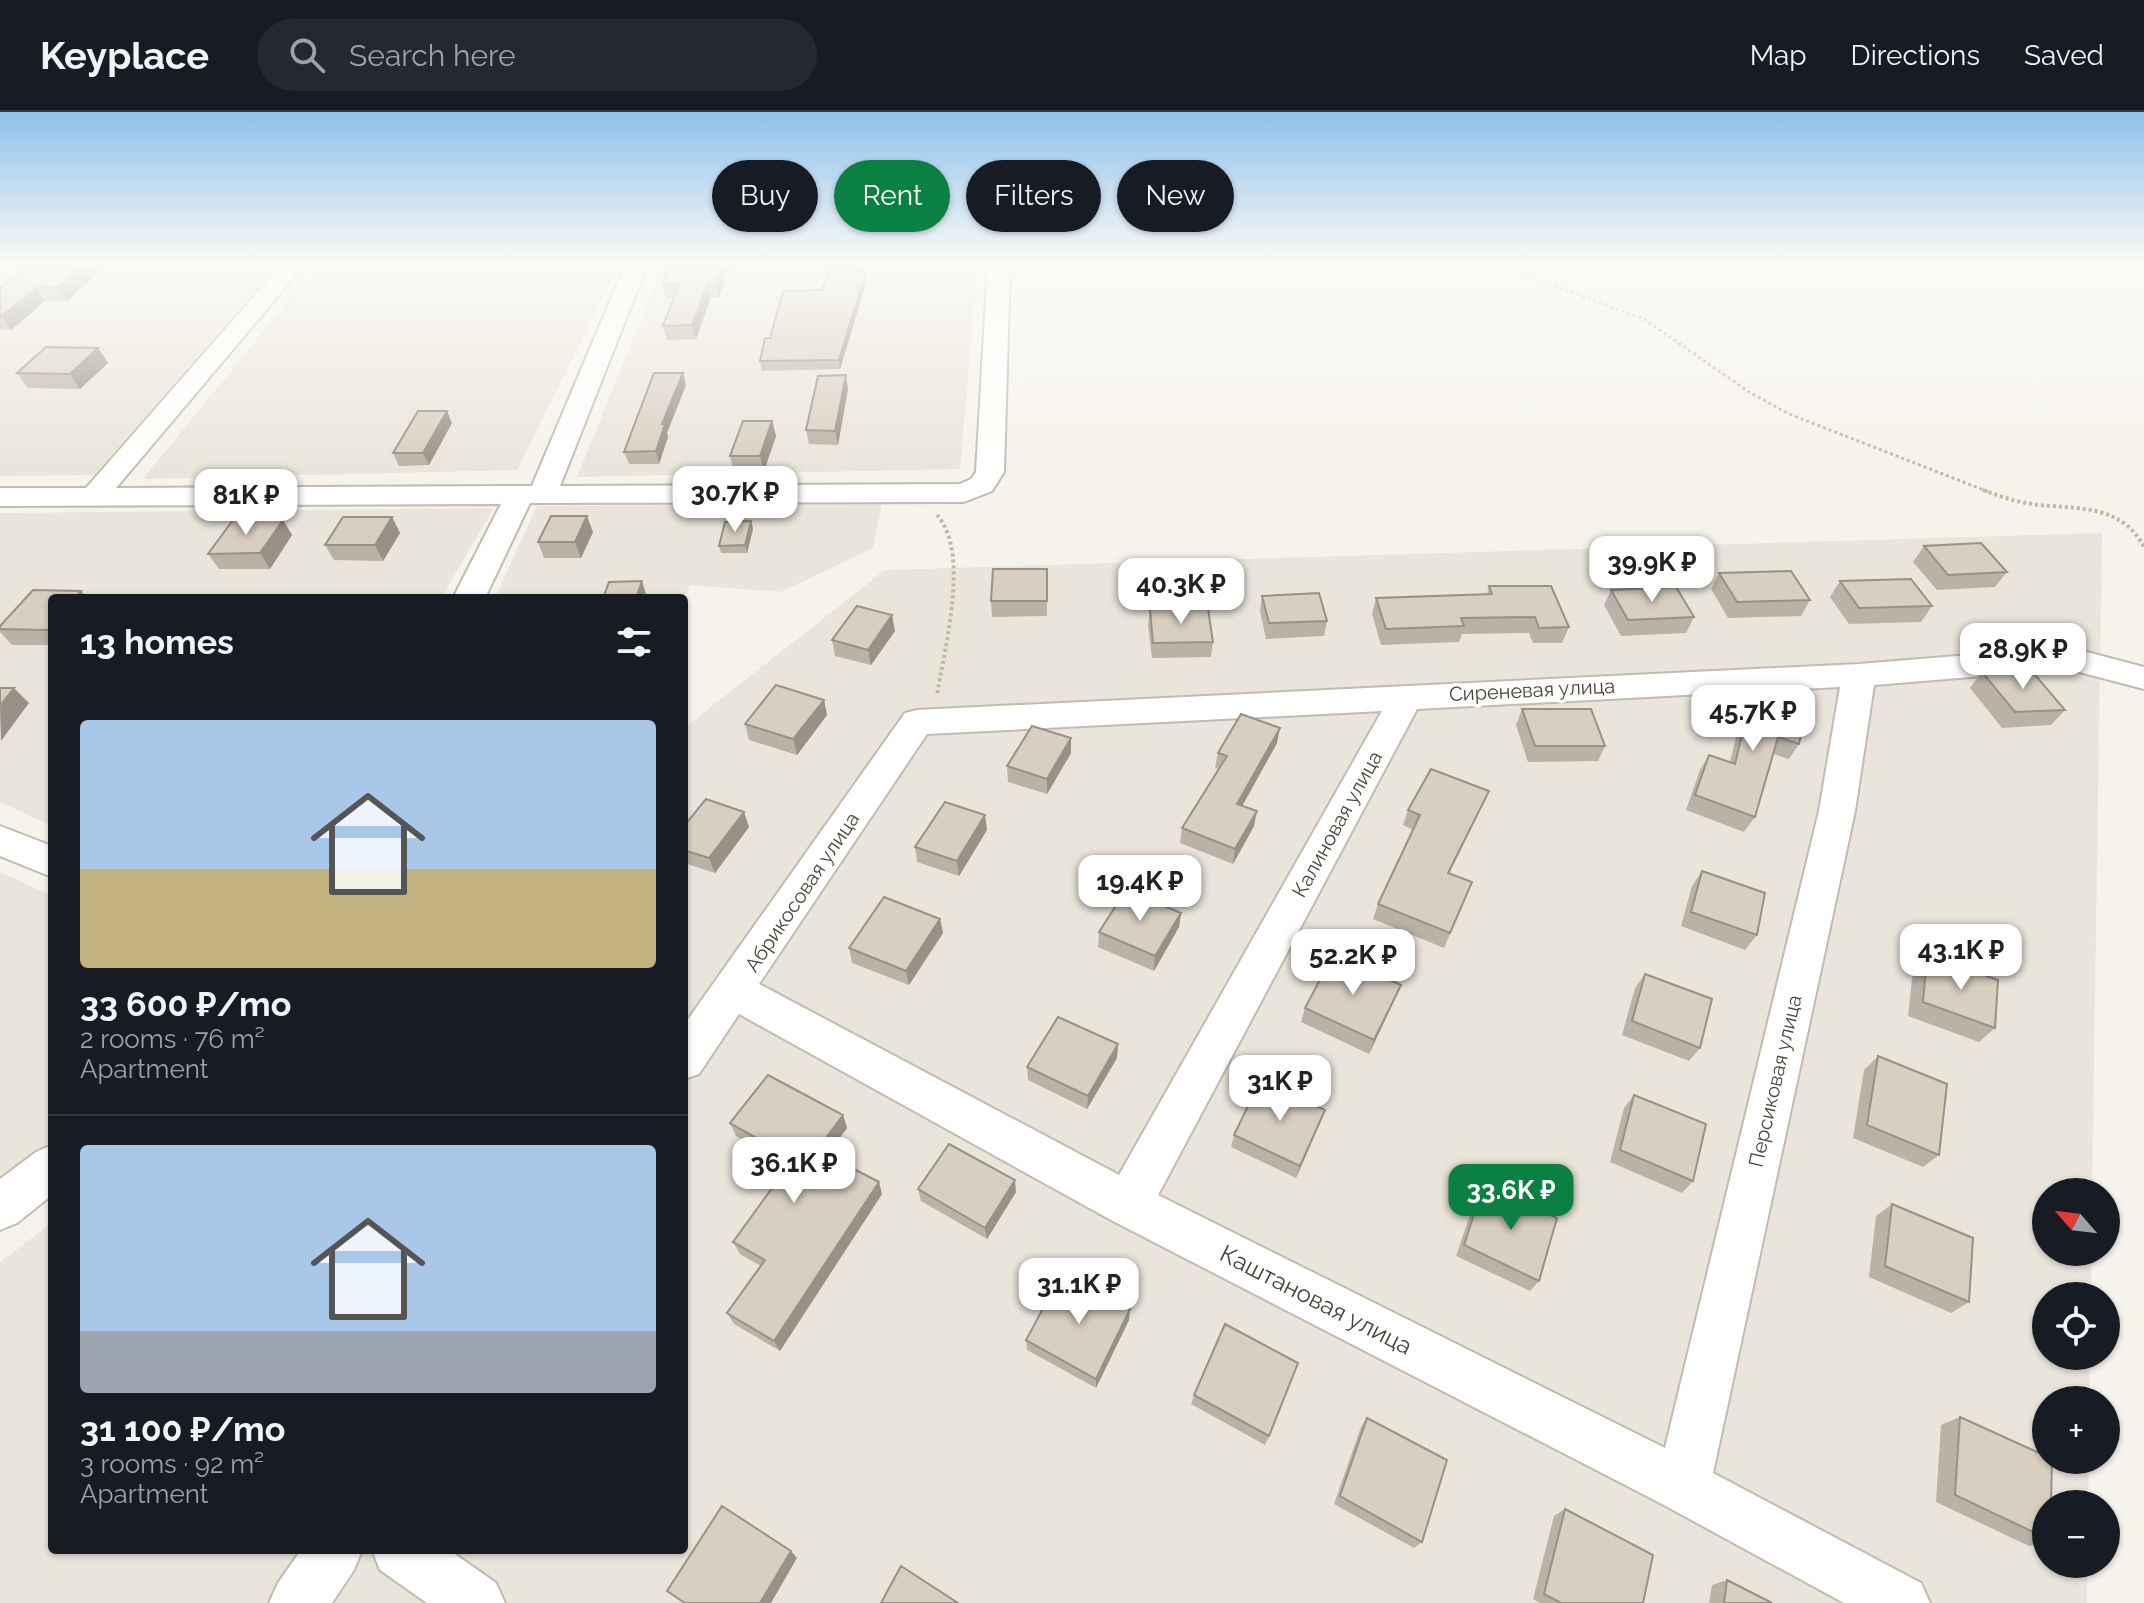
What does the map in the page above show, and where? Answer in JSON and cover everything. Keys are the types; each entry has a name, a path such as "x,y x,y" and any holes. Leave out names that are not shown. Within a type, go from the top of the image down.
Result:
{"street":[{"path":"95,495 235,333"},
{"path":"471,594 532,493 605,333"},
{"path":"0,497 964,493 982,485 990,472 996,333"},
{"name":"Сиреневая улица","path":"926,721 1859,675 2068,658 2144,678"},
{"name":"Персиковая улица","path":"1683,1486 1837,811 1859,675"},
{"name":"Калиновая улица","path":"1128,1204 1407,696"},
{"name":"Абрикосовая улица","path":"688,1054 926,721"},
{"path":"0,840 48,860"},
{"name":"Каштановая улица","path":"734,991 1128,1204 1683,1486 1901,1603"},
{"path":"0,1207 48,1170"},
{"path":"298,1603 331,1554"},
{"path":"406,1554 476,1603"}],"path":[{"path":"1669,333 1698,357 1768,404 1805,421 1905,463 1995,494 2037,505 2074,505 2115,517 2132,525 2144,547"},
{"path":"926,721 953,569 951,537 946,525 935,514 930,493"}],"shaded area":[{"path":"0,333 218,333 94,475 0,476"},
{"path":"262,333 585,333 517,470 143,479"},
{"path":"636,333 972,333 960,469 577,477"},
{"path":"882,504 873,548 781,592 690,585 686,594 497,594 537,506"},
{"path":"494,508 443,594 48,594 48,824 0,802 0,513"},
{"path":"2102,533 2092,1178 2032,1178 2032,1266 2092,1266 2091,1282 2032,1282 2032,1370 2090,1370 2089,1386 2032,1386 2032,1474 2089,1474 2088,1490 2032,1490 2032,1578 2087,1578 2087,1603 0,1603 0,1262 48,1226 48,1554 688,1554 688,725 885,570"},
{"path":"0,872 48,894 48,1186 0,1222"}],"building":[{"path":"771,333 847,333 839,360 760,361 765,338 770,338"},
{"path":"46,347 98,348 70,374 17,373"},
{"path":"654,373 683,373 662,424 665,424 656,451 624,452"},
{"path":"846,375 835,431 806,430 818,376"},
{"path":"418,411 447,411 423,453 393,453"},
{"path":"743,421 772,421 760,456 730,456"},
{"path":"551,516 587,516 575,542 538,542"},
{"path":"343,517 392,517 375,545 325,545"},
{"path":"233,520 283,520 260,553 208,554"},
{"path":"751,521 745,545 719,546 725,522"},
{"path":"1981,543 2007,572 1948,575 1924,546"},
{"path":"993,569 1047,569 1047,601 991,601"},
{"path":"1791,571 1810,600 1737,602 1719,573"},
{"path":"1911,579 1932,606 1859,608 1840,581"},
{"path":"642,581 637,594 604,594 609,582"},
{"path":"1489,586 1551,586 1569,627 1539,628 1535,617 1461,618 1464,626 1386,629 1376,598 1492,594"},
{"path":"1676,587 1694,617 1628,620 1611,590"},
{"path":"33,590 81,591 78,594 48,594 48,630 0,629"},
{"path":"1319,593 1327,621 1269,623 1262,596"},
{"path":"857,606 892,615 868,650 832,640"},
{"path":"1150,609 1208,609 1213,642 1153,643"},
{"path":"2031,670 2065,710 2015,712 1982,672"},
{"path":"776,685 824,700 793,739 745,724"},
{"path":"0,688 14,688 0,706"},
{"path":"1753,689 1807,705 1799,744 1778,737 1755,817 1695,795 1709,755 1735,764"},
{"path":"1522,709 1591,709 1605,746 1535,746"},
{"path":"1241,714 1280,728 1237,804 1257,811 1235,849 1182,828 1227,756 1218,753"},
{"path":"1032,726 1071,738 1047,779 1007,766"},
{"path":"1431,769 1489,791 1448,873 1472,882 1450,933 1378,904 1420,815 1408,810"},
{"path":"706,799 744,812 709,858 688,851 688,821"},
{"path":"945,802 985,815 957,861 915,847"},
{"path":"1702,871 1765,893 1757,935 1691,912"},
{"path":"1126,890 1181,913 1155,956 1099,932"},
{"path":"884,897 940,919 906,971 849,948"},
{"path":"1333,955 1401,985 1374,1040 1305,1008"},
{"path":"1927,956 1998,980 1995,1028 1923,1002"},
{"path":"1645,974 1712,999 1700,1048 1632,1021"},
{"path":"1058,1017 1118,1044 1088,1096 1027,1067"},
{"path":"1878,1056 1947,1084 1939,1155 1867,1125"},
{"path":"768,1075 843,1115 817,1150 879,1182 774,1341 727,1313 765,1260 733,1242 793,1159 730,1123"},
{"path":"1260,1081 1325,1110 1300,1166 1234,1135"},
{"path":"1634,1095 1706,1124 1693,1181 1620,1150"},
{"path":"949,1144 1015,1180 985,1228 918,1189"},
{"path":"1484,1184 1557,1218 1539,1281 1464,1245"},
{"path":"1892,1204 1973,1238 1969,1302 1885,1266"},
{"path":"1062,1273 1130,1309 1096,1379 1026,1340"},
{"path":"1225,1324 1298,1363 1269,1436 1194,1395"},
{"path":"1960,1417 2032,1450 2032,1474 2052,1474 2051,1490 2032,1490 2032,1531 1955,1495"},
{"path":"1367,1418 1447,1460 1422,1542 1340,1496"},
{"path":"722,1506 791,1551 760,1603 685,1603 667,1591"},
{"path":"1565,1509 1653,1555 1643,1603 1561,1603 1544,1594"},
{"path":"901,1566 958,1603 881,1603"},
{"path":"1727,1580 1772,1603 1724,1603"}]}
